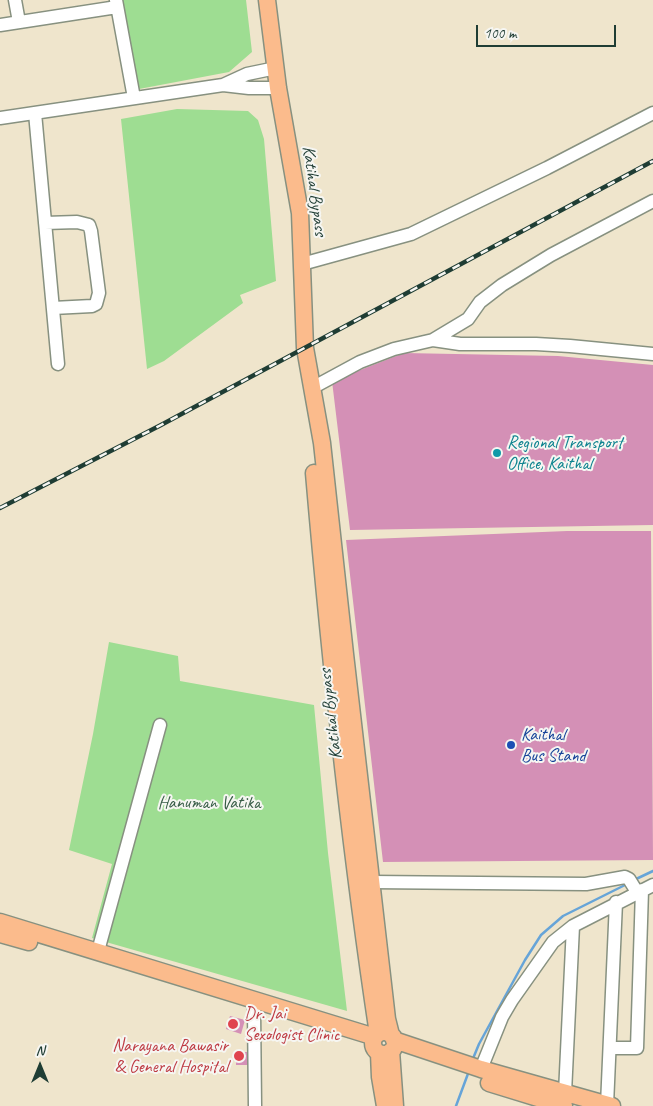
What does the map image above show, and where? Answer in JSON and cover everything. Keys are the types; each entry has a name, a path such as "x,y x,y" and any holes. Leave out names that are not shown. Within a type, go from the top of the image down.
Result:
{"main road":[{"name":"Katihal Bypass","path":"267,0 278,88 300,213 306,348 322,443 387,1019 380,1077 385,1106"},
{"name":"Katihal Bypass","path":"312,388 312,444 330,646 357,877 384,1043"},
{"path":"0,922 98,951 564,1100 610,1105"},
{"path":"0,934 254,1010 384,1043"},
{"path":"384,1043 395,1106"}],"street":[{"path":"15,0 19,22"},
{"path":"0,25 116,3 134,98"},
{"path":"223,85 247,74 276,68"},
{"path":"0,118 223,85 249,88 278,88"},
{"path":"35,113 58,364"},
{"path":"302,264 411,234 547,168 653,113"},
{"path":"312,388 360,362 394,349 433,340 464,322 480,302 502,285 552,255 653,200"},
{"path":"45,224 77,222 89,226 99,293 96,304 92,306 53,308"},
{"path":"433,340 460,344 570,346 653,354"},
{"path":"98,951 160,725"},
{"path":"371,882 586,884 625,877 639,886"},
{"path":"471,1070 512,1000 553,942 572,926 616,902 639,886"},
{"path":"611,1048 637,1048 639,886"},
{"path":"610,1105 616,902"},
{"path":"564,1100 572,926"},
{"path":"254,1010 255,1106"}],"green space":[{"path":"122,0 246,0 252,52 229,72 139,89"},
{"path":"177,109 248,111 258,120 264,139 276,281 240,295 243,303 164,361 147,369 121,119"},
{"name":"Hanuman Vatika","path":"109,642 178,656 180,681 314,705 328,853 347,1011 92,938 112,864 69,850 93,734"}],"building":[{"name":"Regional Transport Office, Kaithal","path":"404,353 558,356 653,365 653,525 350,530 332,381"},
{"name":"Kaithal Bus Stand","path":"567,531 651,531 653,860 383,862 346,540"},
{"path":"230,1016 245,1020 241,1034 226,1029"},
{"path":"236,1052 249,1052 249,1065 236,1065"}],"waterway":[{"path":"634,880 653,871"},
{"path":"472,1061 479,1044 525,960 541,935 563,916 627,884"},
{"path":"456,1106 469,1071"}],"railway":[{"path":"0,508 161,425 653,161"}],"place":[{"name":"Regional Transport Office, Kaithal","path":"497,453"},
{"name":"Kaithal Bus Stand","path":"511,745"},
{"name":"Dr. Jai Sexologist Clinic","path":"233,1024"},
{"name":"Narayana Bawasir & General Hospital","path":"239,1056"}]}
